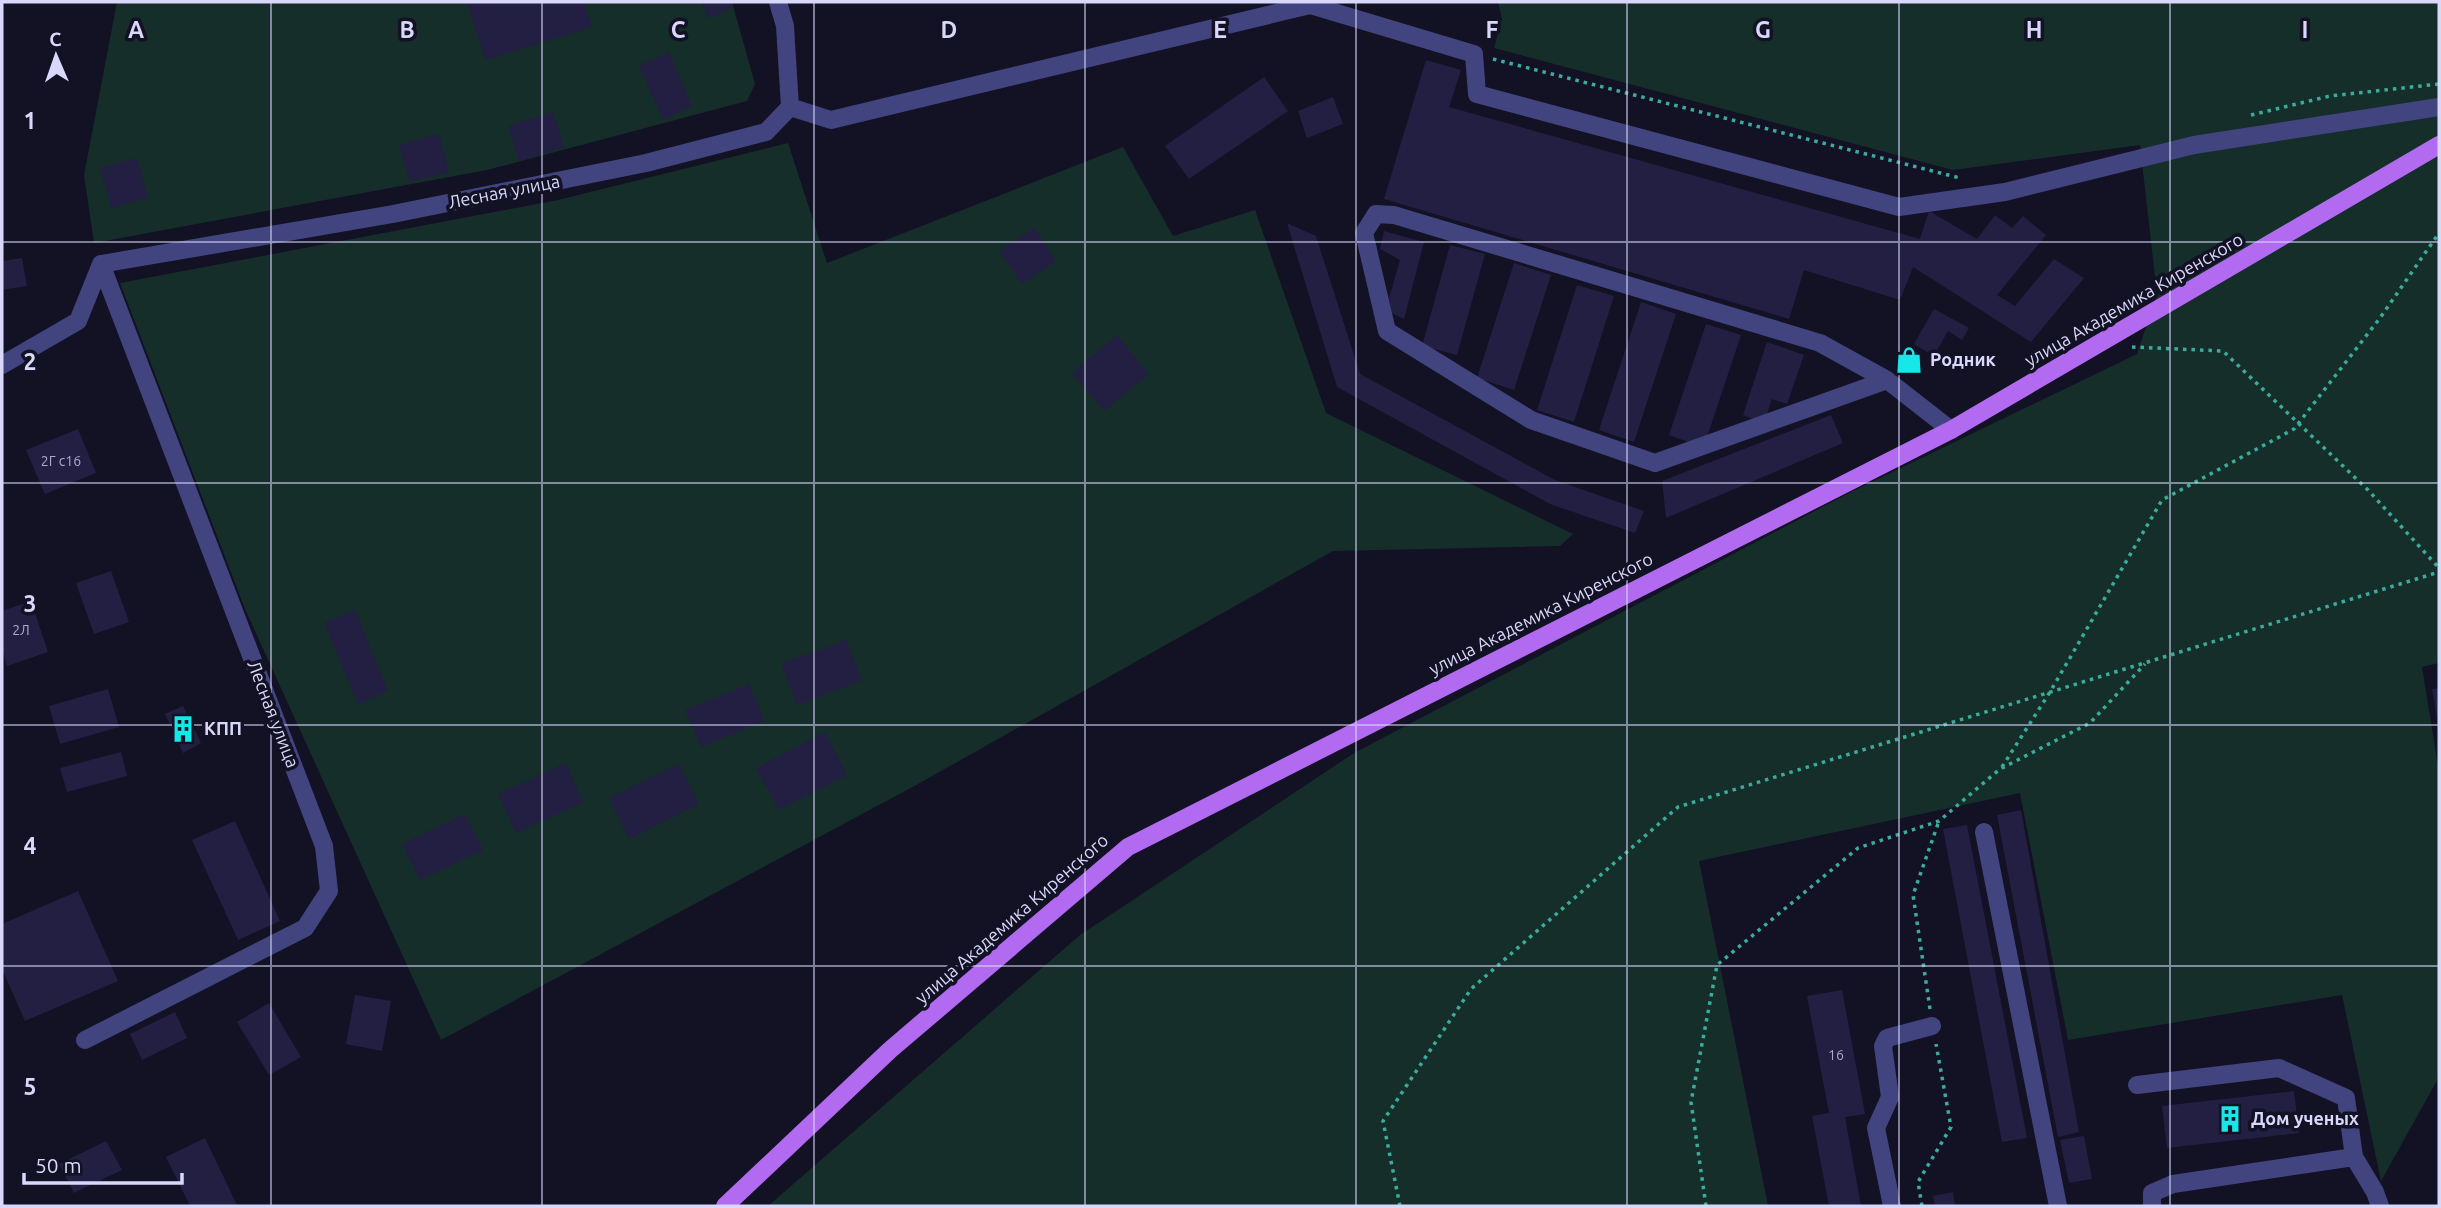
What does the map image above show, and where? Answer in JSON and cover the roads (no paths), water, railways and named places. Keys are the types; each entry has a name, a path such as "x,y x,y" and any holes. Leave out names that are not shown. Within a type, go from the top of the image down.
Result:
{"main road":[{"name":"улица Академика Киренского","path":"725,1206 890,1050 1128,847 1951,430 2439,145"}],"lane":[{"path":"778,2 785,26 790,107 831,120 1310,5 1474,54 1477,94 1899,207 2005,192 2194,145 2439,107"},
{"name":"Лесная улица","path":"85,1040 306,928 329,891 324,846 101,264 393,214 646,163 766,132 790,107"},
{"path":"1887,380 1655,463 1531,420 1387,331 1364,233 1377,214 1394,215 1820,343 1887,380 1951,430"},
{"path":"2,365 78,321 101,264"},
{"path":"1984,832 2058,1206"},
{"path":"1892,1206 1876,1128 1890,1097 1883,1046 1886,1038 1932,1026"},
{"path":"2137,1085 2279,1069 2346,1098 2354,1157 2375,1192 2380,1206"},
{"path":"2152,1206 2152,1193 2173,1184 2354,1157"}],"place":[{"name":"Родник","path":"1909,360"},
{"name":"КПП","path":"183,729"},
{"name":"Дом ученых","path":"2230,1119"}]}
